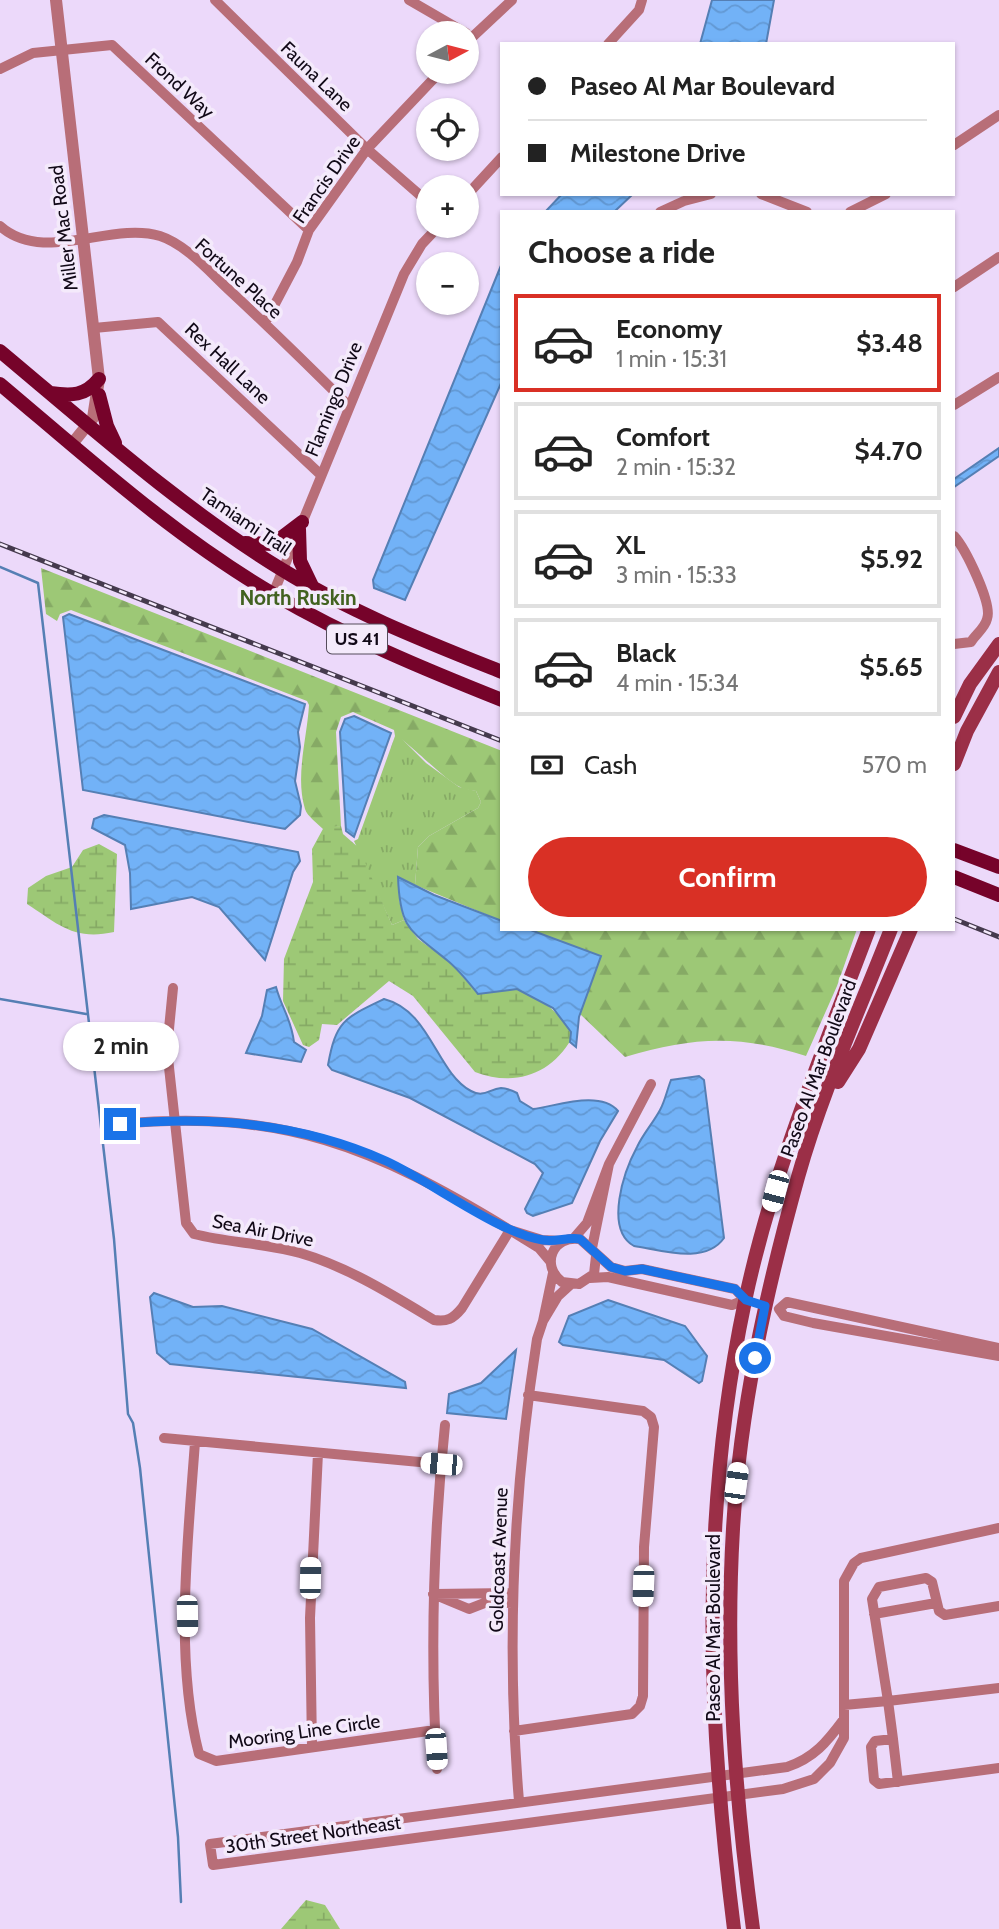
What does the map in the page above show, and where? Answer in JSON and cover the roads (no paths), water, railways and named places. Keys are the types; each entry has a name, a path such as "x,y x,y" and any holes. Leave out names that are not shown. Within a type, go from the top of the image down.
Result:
{"main road":[{"name":"Tamiami Trail","path":"0,351 119,451 239,542 282,570 410,636 500,671"},
{"path":"49,392 81,394 99,379"},
{"name":"US 41","path":"0,384 172,525 273,594 359,640 500,699"},
{"path":"99,396 107,426 119,451"},
{"path":"239,542 272,544 301,525"},
{"path":"301,525 300,561 313,587"},
{"path":"955,708 999,644"},
{"path":"955,762 976,712 999,672"},
{"path":"955,850 999,867"},
{"path":"955,877 999,895"},
{"name":"Paseo Al Mar Boulevard","path":"734,1929 716,1775 711,1674 712,1578 719,1482 746,1300 782,1169 868,931"},
{"name":"Paseo Al Mar Boulevard","path":"753,1929 736,1794 730,1679 733,1527 750,1384 765,1306 799,1174 890,931"},
{"path":"822,1107 859,1049 910,931"}],"street":[{"name":"Miller Mac Road","path":"56,0 99,379 97,409 72,444"},
{"name":"Fauna Lane","path":"215,0 368,149 416,191"},
{"path":"409,0 442,21"},
{"path":"480,27 512,0"},
{"path":"610,42 639,10 642,0"},
{"name":"Frond Way","path":"0,69 33,53 113,45 309,229"},
{"name":"Francis Drive","path":"265,323 297,262 309,229 368,149 429,84"},
{"path":"955,144 999,116"},
{"path":"479,182 500,159"},
{"path":"664,210 703,196"},
{"path":"766,196 802,210"},
{"path":"854,210 882,196"},
{"name":"Fortune Place","path":"0,226 26,241 83,240 136,232 162,237 200,263 349,406"},
{"name":"Flamingo Drive","path":"273,594 404,274 428,238"},
{"path":"955,286 999,257"},
{"name":"Rex Hall Lane","path":"94,328 158,322 321,475"},
{"path":"955,404 999,377"},
{"path":"955,538 986,598 987,622 971,642 955,644"},
{"path":"955,708 976,712"},
{"name":"Sea Air Drive","path":"173,988 167,1049 186,1223 194,1234 260,1244 312,1257 380,1287 434,1320 444,1321 454,1317 510,1230"},
{"path":"510,1230 542,1240 562,1241 574,1238 587,1223 609,1164 651,1084"},
{"path":"120,1124 174,1119 285,1129 338,1142 427,1181 510,1230 539,1248 550,1261 553,1273 570,1285 590,1278 608,1277 732,1305 746,1300"},
{"path":"590,1278 596,1268 594,1252 609,1164"},
{"path":"574,1238 611,1267 625,1271 642,1269 735,1289 746,1300 765,1306"},
{"path":"550,1261 553,1250 562,1241"},
{"name":"Goldcoast Avenue","path":"519,1801 514,1731 512,1598 518,1484 537,1339 553,1273"},
{"name":"Goldcoast Avenue","path":"543,1321 558,1296 570,1285"},
{"path":"999,1348 787,1303 779,1309 784,1316 813,1323 999,1356"},
{"path":"514,1731 632,1714 640,1706 643,1696 644,1547 654,1427 651,1417 643,1411 528,1395"},
{"path":"437,1769 433,1594 445,1425"},
{"path":"164,1438 441,1464"},
{"name":"Mooring Line Circle","path":"195,1441 187,1616 188,1675 199,1754 216,1760 435,1730"},
{"path":"312,1747 310,1606 317,1452"},
{"name":"30th Street Northeast","path":"844,1719 820,1750 804,1761 787,1767 210,1844 213,1865 793,1787 814,1779 830,1763 844,1738 844,1719 844,1581 854,1563 875,1555 999,1528"},
{"path":"898,1782 872,1599 879,1587 926,1578 932,1582 936,1603 945,1615 999,1606"},
{"path":"433,1594 512,1598"},
{"path":"433,1594 470,1609 487,1602 512,1598"},
{"path":"874,1614 936,1603"},
{"path":"844,1705 999,1688"},
{"path":"894,1739 875,1741 871,1752 876,1783 999,1768"}],"water":[{"path":"712,0 774,0 766,42 701,42"},
{"path":"560,196 631,196 616,210 547,210"},
{"path":"500,268 500,386 405,600 374,588 373,580"},
{"path":"999,448 999,456 955,486 955,478"},
{"path":"69,614 305,704 298,732 300,747 295,781 301,806 300,815 285,829 83,790 63,617"},
{"path":"354,716 391,733 354,837 346,831 340,732 345,719"},
{"path":"104,815 298,852 300,861 293,872 265,960 219,907 192,897 131,909 130,873 125,845 92,828 94,819"},
{"path":"398,877 434,895 500,920 500,931 533,931 601,956 579,1017 576,1047 570,1042 571,1032 553,1008 517,989 478,994 456,968 416,935 405,919"},
{"path":"276,987 291,1026 294,1042 306,1050 301,1062 246,1053 262,1016 267,990"},
{"path":"384,999 400,1006 412,1016 423,1028 449,1070 471,1091 479,1094 507,1089 517,1093 520,1101 533,1109 590,1100 600,1101 618,1111 600,1141 572,1203 533,1216 527,1213 525,1209 543,1173 535,1164 410,1098 332,1070 328,1065 331,1050 344,1023"},
{"path":"699,1076 704,1080 724,1238 706,1251 694,1253 682,1254 634,1246 625,1238 618,1214 627,1170 639,1142 662,1107 671,1080"},
{"path":"154,1293 193,1307 222,1306 312,1329 405,1382 406,1388 170,1364 157,1353 150,1297"},
{"path":"608,1300 685,1326 707,1356 702,1381 699,1383 664,1360 563,1345 559,1342 569,1316"},
{"path":"516,1350 506,1419 447,1413 449,1394 481,1383"}],"waterway":[{"path":"0,567 38,583 114,1239 128,1414 133,1423 140,1468 178,1837 181,1902"},
{"path":"0,999 86,1014"}],"railway":[{"path":"0,544 500,740"},
{"path":"955,919 999,937"}],"district":[{"name":"North Ruskin","path":"298,598"}]}
